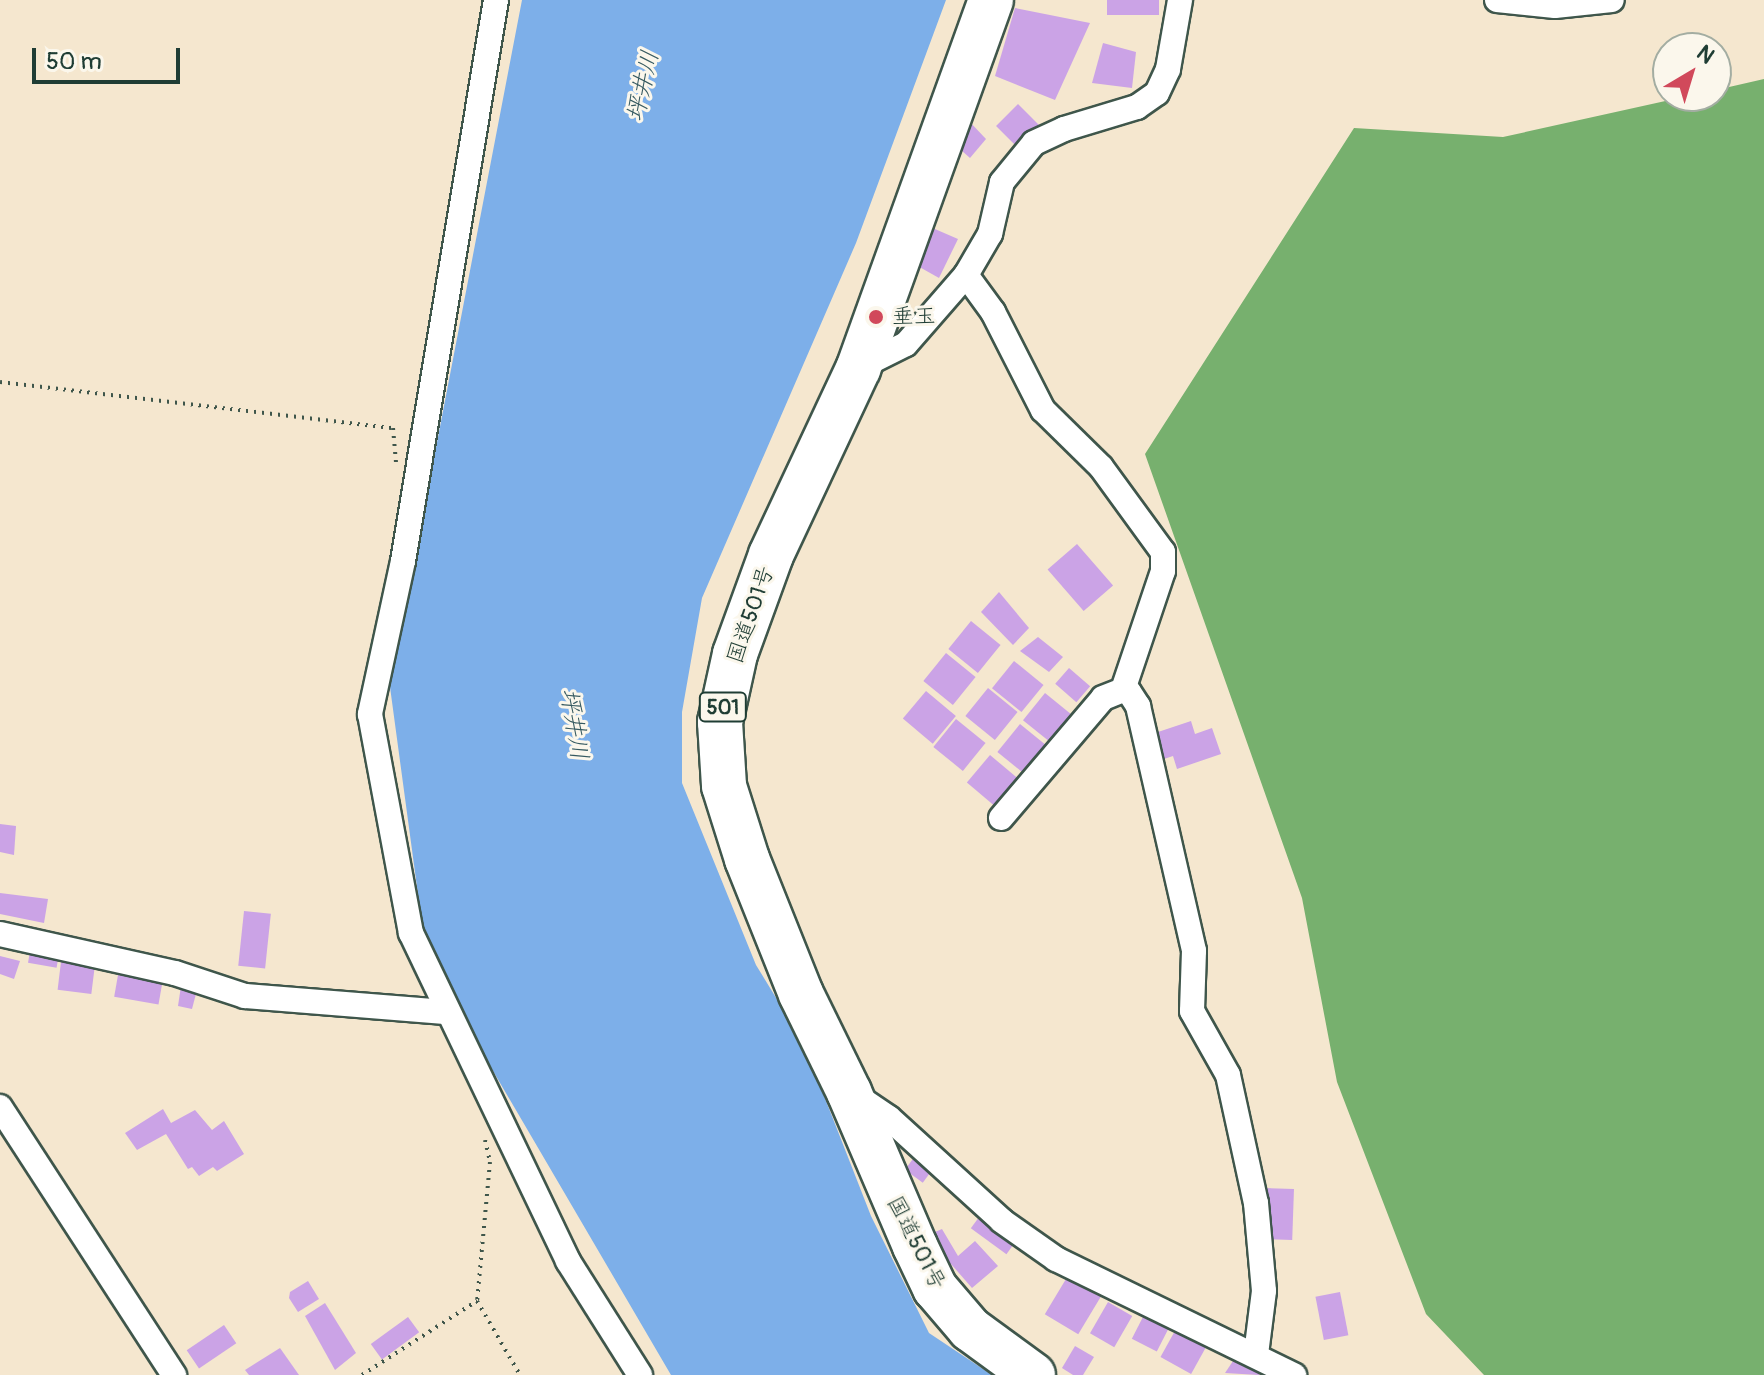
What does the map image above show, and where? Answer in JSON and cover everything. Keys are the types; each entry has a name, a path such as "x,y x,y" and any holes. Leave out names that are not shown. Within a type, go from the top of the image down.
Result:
{"highway":[{"name":"国道501号","path":"991,0 858,369 771,555 735,654 720,722 724,786 747,859 801,994 849,1092 881,1172 935,1288 970,1329 1033,1375"}],"street":[{"path":"496,0 403,561 370,714 411,933 445,1012 568,1261 640,1375"},
{"path":"858,369 906,344 966,275 990,234 1002,182 1034,143 1064,129 1137,107 1157,93 1168,69 1180,0"},
{"path":"1497,0 1555,6 1612,0"},
{"path":"966,275 993,312 1043,410 1101,467 1163,552 1163,571 1123,690 1103,698 1001,818"},
{"path":"1123,690 1138,706 1194,951 1192,1011 1228,1075 1256,1203 1264,1291 1256,1354"},
{"path":"0,934 161,969 245,996 445,1012"},
{"path":"849,1092 889,1118 1002,1221 1056,1259 1294,1375"},
{"path":"0,1107 174,1375"}],"path":[{"path":"0,382 393,428 396,473"},
{"path":"484,1139 490,1162 477,1301 520,1375"},
{"path":"362,1375 477,1301"}],"green space":[{"path":"1764,79 1764,1375 1484,1375 1426,1314 1337,1082 1302,898 1145,454 1354,128 1503,137 1652,104 1652,112 1732,112 1732,86"}],"water":[{"name":"坪井川","path":"522,0 946,0 856,243 702,598 682,712 682,783 756,965 803,1042 871,1216 929,1333 992,1375 671,1375 479,1047 422,924 390,687"}],"building":[{"path":"1107,0 1159,0 1159,15 1107,15"},
{"path":"1015,8 1090,23 1055,100 995,76"},
{"path":"1103,43 1136,52 1132,88 1092,83"},
{"path":"1018,104 1039,125 1017,147 996,126"},
{"path":"967,119 986,139 970,158 952,142"},
{"path":"921,223 958,239 939,278 907,260"},
{"path":"1077,544 1113,586 1084,611 1048,570"},
{"path":"999,592 1029,628 1013,645 981,612"},
{"path":"971,621 1001,645 978,673 948,649"},
{"path":"1038,637 1063,657 1049,672 1020,651"},
{"path":"946,653 976,677 953,705 923,681"},
{"path":"1014,661 1044,685 1022,712 992,688"},
{"path":"1069,668 1090,686 1076,702 1055,684"},
{"path":"988,688 1018,712 995,740 965,716"},
{"path":"926,691 956,716 933,744 903,719"},
{"path":"1045,693 1075,717 1053,744 1023,720"},
{"path":"956,719 986,743 963,771 933,747"},
{"path":"1191,721 1195,734 1212,728 1221,754 1177,769 1173,756 1164,759 1155,733"},
{"path":"1020,724 1050,748 1027,776 997,752"},
{"path":"990,755 1020,780 997,808 967,783"},
{"path":"0,824 16,826 14,855 0,852"},
{"path":"0,893 48,899 44,923 0,914"},
{"path":"244,911 271,914 265,969 238,966"},
{"path":"32,940 61,945 57,968 28,963"},
{"path":"0,956 20,961 14,979 0,974"},
{"path":"61,962 95,966 91,994 58,990"},
{"path":"118,975 162,983 158,1004 114,997"},
{"path":"181,986 197,990 192,1009 178,1006"},
{"path":"163,1109 171,1123 195,1110 212,1130 224,1121 244,1154 217,1171 213,1167 199,1176 192,1167 188,1169 166,1134 137,1150 125,1133"},
{"path":"915,1156 933,1169 923,1183 905,1170"},
{"path":"1266,1188 1294,1189 1292,1240 1264,1239"},
{"path":"982,1213 1018,1239 1006,1254 971,1228"},
{"path":"942,1229 958,1256 975,1241 998,1266 972,1288 951,1264 946,1270 928,1235"},
{"path":"1069,1274 1102,1294 1078,1334 1045,1314"},
{"path":"308,1281 319,1299 298,1312 289,1298 290,1292"},
{"path":"1340,1292 1348,1335 1324,1340 1315,1297"},
{"path":"1108,1302 1132,1316 1114,1347 1090,1333"},
{"path":"325,1303 356,1353 335,1370 305,1316"},
{"path":"1145,1313 1170,1326 1157,1352 1132,1339"},
{"path":"408,1317 419,1332 382,1359 371,1344"},
{"path":"224,1325 236,1343 199,1368 187,1350"},
{"path":"1176,1329 1207,1346 1191,1374 1160,1357"},
{"path":"1075,1346 1094,1357 1083,1375 1073,1375 1062,1368"},
{"path":"280,1348 299,1375 249,1375 245,1370"},
{"path":"1239,1352 1263,1369 1259,1375 1225,1373"}],"place":[{"name":"垂玉","path":"876,317"}]}
